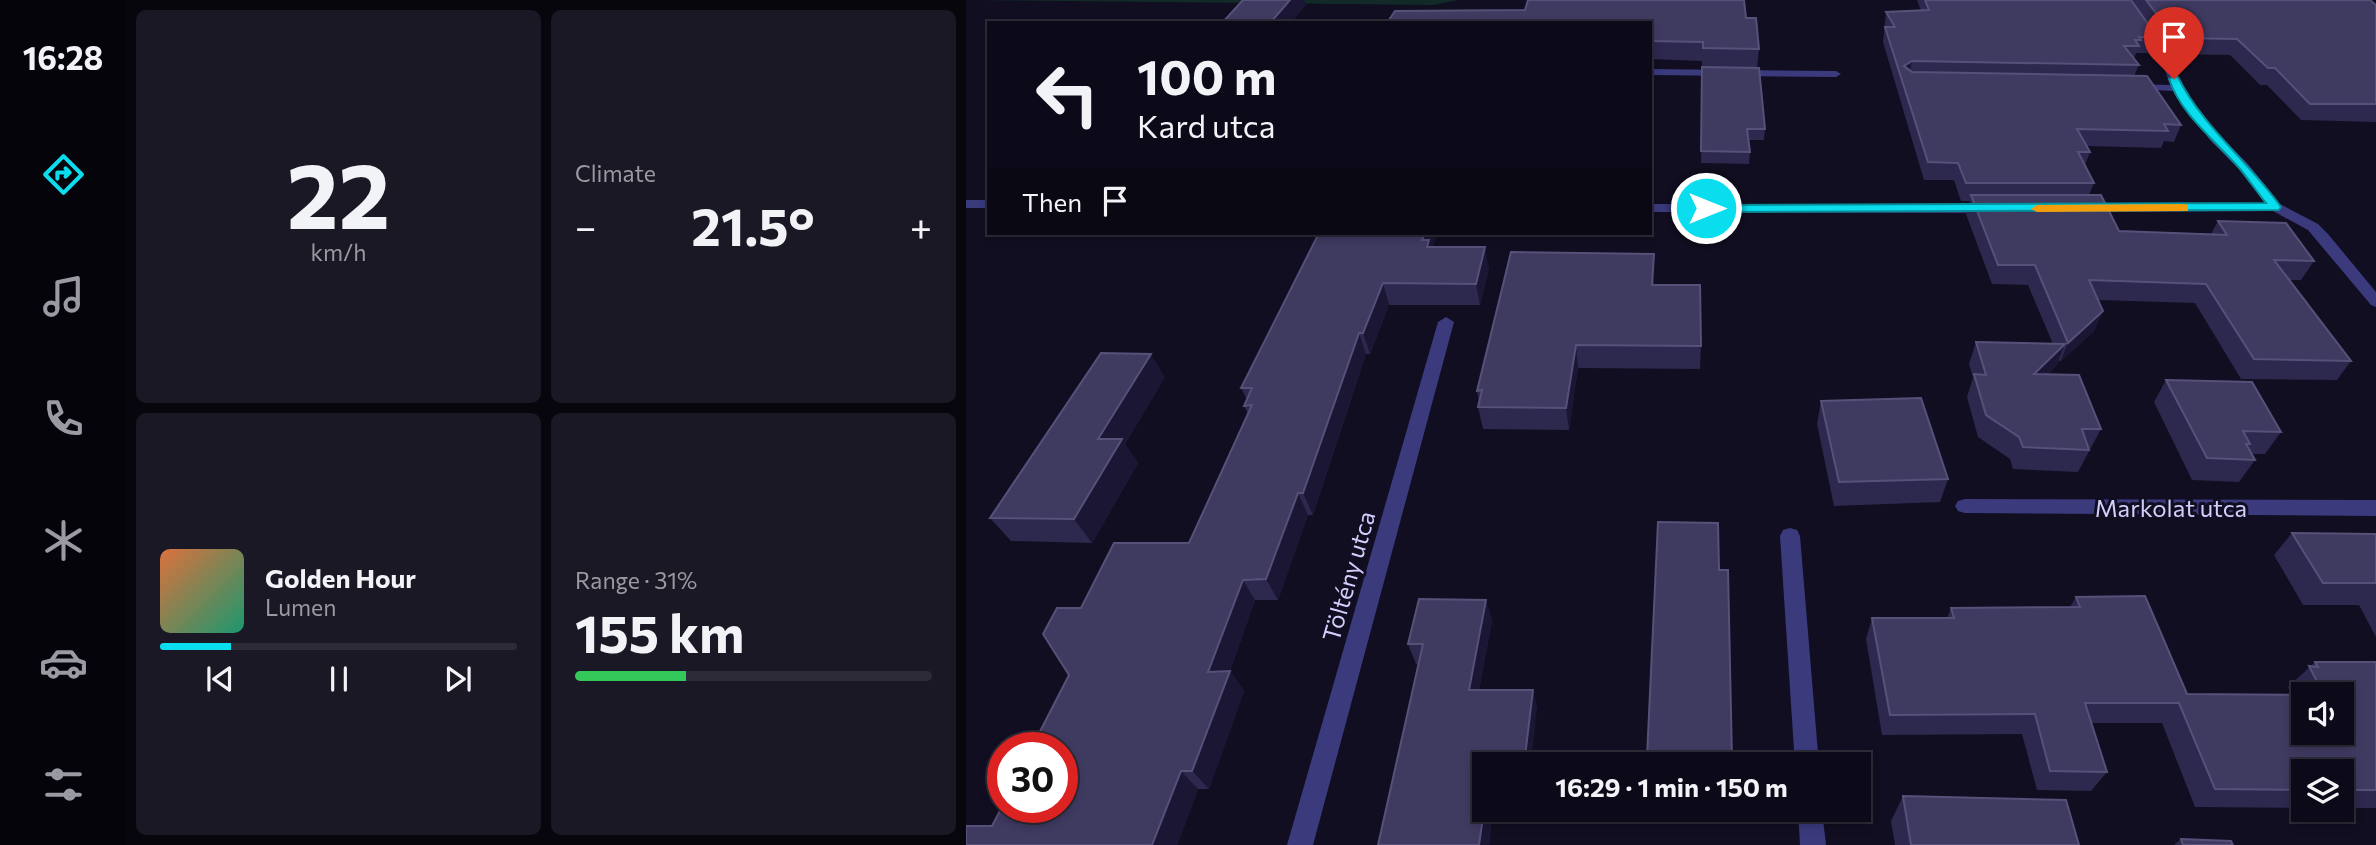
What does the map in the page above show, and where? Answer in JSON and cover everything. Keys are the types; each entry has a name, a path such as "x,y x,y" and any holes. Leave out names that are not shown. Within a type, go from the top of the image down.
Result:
{"street":[{"path":"2122,0 2168,64 2177,88 2201,122 2244,167 2275,207 2313,228 2323,237 2376,302"},
{"path":"1652,72 1836,74"},
{"path":"2124,87 2177,88"},
{"path":"966,204 987,204"},
{"path":"2073,209 2275,207"},
{"path":"1652,208 2007,209"},
{"name":"Töltény utca","path":"1300,845 1446,322"},
{"name":"Markolat utca","path":"1965,506 2376,508"},
{"path":"1790,536 1806,752"},
{"path":"1811,822 1813,845"}],"green space":[{"path":"966,0 1458,0 1433,5"}],"building":[{"path":"1243,0 1290,0 1272,21 1224,21"},
{"path":"1528,0 1744,0 1746,18 1756,18 1759,49 1703,48 1703,42 1652,41 1652,21 1388,21 1395,11 1525,10"},
{"path":"1925,0 2131,0 2158,38 2139,37 2141,40 2135,40 2139,46 2124,46 2139,65 1912,61 1904,66 1912,72 2147,76 2181,125 2164,124 2168,131 2077,129 2090,152 2078,152 2094,183 1966,183 1958,163 1928,162 1885,27 1895,27 1886,12 1929,10"},
{"path":"2146,0 2370,0 2376,5 2376,104 2310,104 2275,68 2268,68 2237,39 2175,38"},
{"path":"1702,67 1759,68 1765,129 1747,129 1750,152 1701,151"},
{"path":"1971,195 2101,195 2119,231 2227,235 2218,221 2286,223 2314,261 2274,260 2351,361 2254,359 2206,284 2089,280 2103,311 2068,343 2035,265 1998,265"},
{"path":"1318,235 1424,235 1422,240 1429,240 1427,247 1485,247 1476,284 1383,283 1363,333 1359,333 1303,493 1298,493 1266,579 1243,580 1208,672 1230,671 1192,771 1181,771 1152,845 966,845 966,826 992,826 994,823 1078,823 1078,732 1040,732 1069,675 1043,634 1057,608 1081,608 1114,543 1189,543 1252,405 1244,406 1252,388 1241,388"},
{"path":"1511,252 1654,254 1652,285 1700,285 1701,346 1576,345 1566,408 1478,407 1482,390 1477,391"},
{"path":"1976,342 2065,344 2034,374 2079,375 2101,429 2082,429 2089,450 2023,447 2019,437 1986,415 1974,374 1986,375"},
{"path":"1101,353 1151,354 1098,439 1122,439 1074,519 990,518"},
{"path":"2166,380 2252,382 2281,432 2243,431 2250,444 2246,444 2255,460 2207,458"},
{"path":"1921,398 1948,479 1839,482 1821,401"},
{"path":"1658,522 1718,523 1719,570 1728,570 1732,752 1647,752"},
{"path":"2292,533 2376,534 2376,583 2323,583"},
{"path":"2145,596 2187,694 2291,695 2291,745 2354,745 2354,682 2317,682 2309,666 2318,667 2315,662 2376,662 2376,790 2354,790 2354,759 2291,759 2291,790 2215,789 2179,703 2085,703 2107,772 2050,771 2035,714 1890,715 1872,618 1954,618 1951,608 2080,607 2076,597"},
{"path":"1419,599 1486,600 1469,690 1533,690 1526,752 1472,752 1472,822 1482,822 1479,845 1378,845 1423,644 1408,644"},
{"path":"1903,796 2066,800 2079,845 1911,845"},
{"path":"2181,839 2231,841 2233,845 2183,845"}],"slow traffic":[{"path":"2037,209 2184,208"}],"route":[{"path":"1706,208 2275,207 2244,167 2201,122 2177,88 2174,79"}]}
